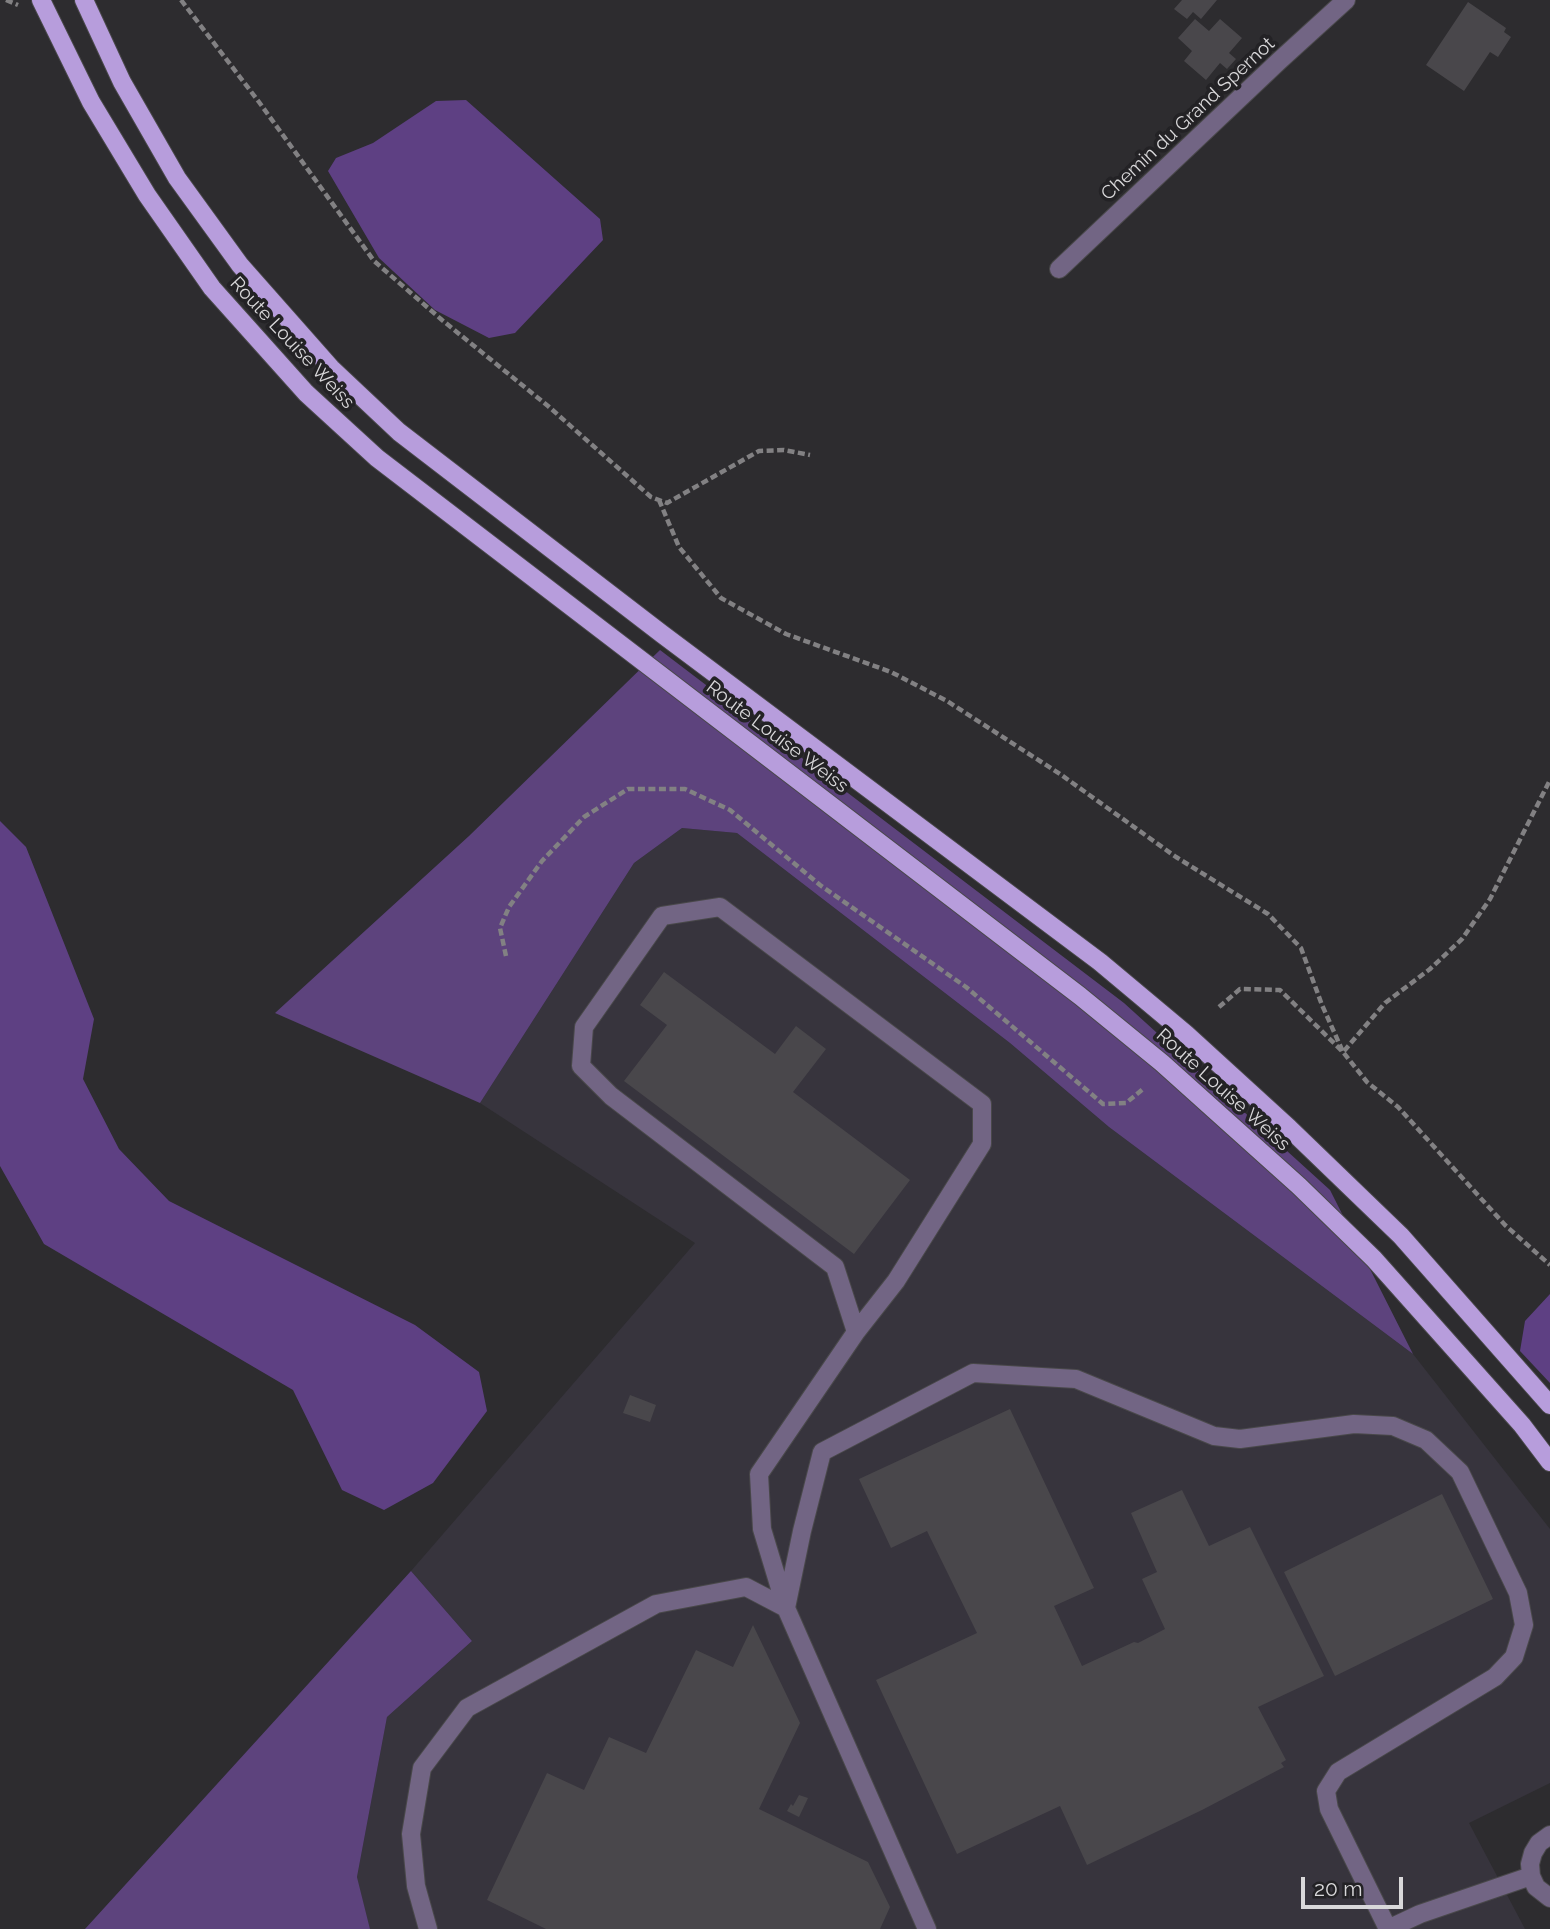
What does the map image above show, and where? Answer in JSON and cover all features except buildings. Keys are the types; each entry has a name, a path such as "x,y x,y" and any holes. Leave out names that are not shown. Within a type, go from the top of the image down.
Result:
{"main road":[{"name":"Route Louise Weiss","path":"41,0 91,102 147,195 212,288 306,393 377,458 1080,996 1162,1063 1299,1186 1374,1259 1522,1425 1550,1462"},
{"name":"Route Louise Weiss","path":"84,0 122,82 177,178 240,265 341,377 399,432 662,634 1100,962 1186,1034 1401,1236 1550,1405"}],"street":[{"name":"Chemin du Grand Spernot","path":"1059,269 1346,0"},
{"path":"856,1332 835,1267 611,1096 580,1066 584,1027 662,916 720,907 982,1104 982,1144 896,1281 856,1332 759,1474 762,1529 786,1608 926,1929"},
{"path":"786,1608 822,1452 972,1373 1076,1379 1214,1436 1240,1439 1354,1424 1393,1426 1426,1440 1460,1472 1518,1593 1524,1625 1514,1657 1495,1677 1338,1772 1326,1791 1329,1809 1388,1929 1420,1914 1531,1876"},
{"path":"428,1929 416,1886 411,1835 422,1768 467,1708 656,1604 746,1587 786,1608"},
{"path":"1550,1835 1539,1843 1530,1864 1536,1887 1550,1898"}],"path":[{"path":"181,0 374,261 548,406 651,497 667,503 760,451 784,450 810,455"},
{"path":"659,500 679,547 721,598 786,634 891,672 947,701 1060,774 1176,857 1268,914 1301,948 1343,1052"},
{"path":"1343,1052 1385,1003 1430,969 1462,939 1490,899 1550,780"},
{"path":"506,956 500,928 509,907 542,861 584,817 628,789 685,789 730,810 821,885 966,987 1103,1104 1126,1103 1143,1089"},
{"path":"1219,1007 1240,989 1280,990 1343,1052 1367,1082 1398,1107 1504,1225 1550,1265"}],"shaded area":[{"path":"466,100 600,219 603,240 515,333 489,338 435,310 379,258 328,171 336,158 373,143 436,101"},
{"path":"660,650 1124,1003 1330,1190 1413,1354 1109,1127 1010,1043 737,833 682,828 634,863 480,1103 275,1013 469,836"},
{"path":"0,821 26,847 94,1019 83,1079 119,1149 169,1201 415,1325 479,1372 487,1411 433,1483 384,1510 342,1490 293,1390 44,1244 0,1166"},
{"path":"682,828 737,833 1010,1043 1109,1127 1413,1354 1550,1529 1550,1783 1469,1823 1525,1929 370,1929 357,1877 387,1717 472,1641 411,1571 695,1243 480,1103 634,863"},
{"path":"1550,1294 1550,1383 1520,1351 1525,1321"},
{"path":"411,1571 472,1641 387,1717 357,1877 370,1929 85,1929"}]}
